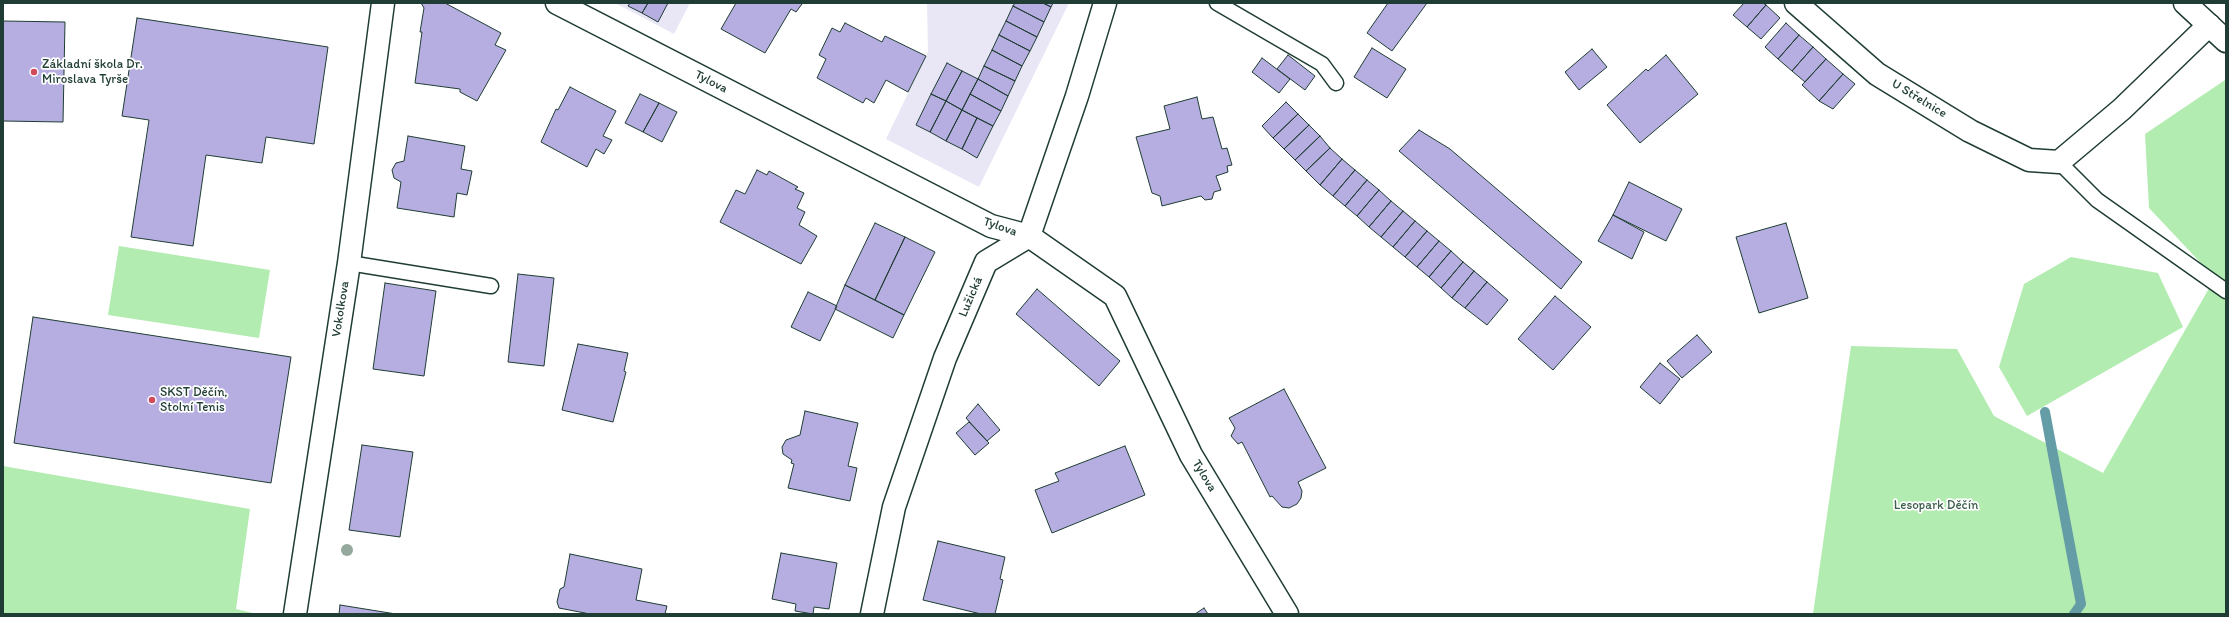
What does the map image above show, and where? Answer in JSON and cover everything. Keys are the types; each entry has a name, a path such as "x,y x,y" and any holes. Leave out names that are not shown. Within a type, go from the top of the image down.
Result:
{"street":[{"name":"Vokolkova","path":"295,614 349,263 383,3"},
{"name":"Tylova","path":"557,3 991,226 1030,236 1115,296 1191,455 1287,614"},
{"path":"1030,236 1077,96 1105,3"},
{"name":"U Střelnice","path":"1796,3 1877,74 1964,127 2029,160 2059,162"},
{"path":"2185,3 2226,41"},
{"path":"2059,162 2122,109 2209,25"},
{"name":"Lužická","path":"872,614 894,507 945,358 986,262 1030,236"}],"lane":[{"path":"1217,3 1322,64 1336,82"},
{"path":"2059,162 2098,200 2226,291"},
{"path":"349,263 491,286"}],"shaded area":[{"path":"615,3 690,3 674,34"},
{"path":"927,3 1069,3 979,187 886,139 928,52"}],"green space":[{"name":"Lesopark Děčín","path":"2225,80 2226,614 1813,614 1851,346 1957,349 1994,416 2103,473 2215,278 2149,208 2145,134"},
{"path":"119,246 270,270 259,338 108,315"},
{"path":"2071,257 2158,273 2183,327 2027,416 1999,367 2024,284"},
{"path":"3,466 250,509 236,609 257,614 3,614"}],"building":[{"path":"421,3 445,3 501,33 495,45 506,50 477,101 460,92 460,89 415,83 424,8"},
{"path":"630,3 648,3 642,13 628,6"},
{"path":"648,3 668,3 658,22 642,13"},
{"path":"736,3 802,4 796,12 791,9 765,53 721,29"},
{"path":"1015,3 1043,3 1051,7 1044,22 1013,6"},
{"path":"1043,3 1053,3 1051,7"},
{"path":"1388,3 1427,3 1392,51 1367,33"},
{"path":"1744,3 1763,3 1766,5 1747,27 1733,15"},
{"path":"1766,5 1780,18 1761,39 1747,27"},
{"path":"1013,6 1044,22 1037,37 1006,21"},
{"path":"137,18 328,47 314,144 266,137 262,163 206,155 193,246 131,237 149,120 122,116"},
{"name":"Základní škola Dr. Miroslava Tyrše","path":"3,21 65,22 63,122 3,121"},
{"path":"1006,21 1037,37 1030,51 999,35"},
{"path":"845,23 882,42 885,36 926,56 908,92 886,80 874,103 866,98 863,103 817,78 826,59 819,55 832,28 840,32"},
{"path":"1786,23 1799,35 1778,59 1765,47"},
{"path":"999,35 1030,51 1022,66 992,50"},
{"path":"1799,35 1813,47 1792,71 1778,59"},
{"path":"1813,47 1826,59 1805,82 1792,71"},
{"path":"1372,48 1406,69 1387,98 1354,77"},
{"path":"1592,49 1607,67 1579,90 1565,72"},
{"path":"992,50 1022,66 1015,81 984,66"},
{"path":"1288,55 1315,76 1305,90 1277,69"},
{"path":"1666,55 1698,94 1640,143 1607,105 1646,69 1648,71"},
{"path":"1262,58 1290,79 1279,93 1252,72"},
{"path":"1826,59 1843,74 1819,101 1802,85"},
{"path":"947,63 962,71 946,101 931,94"},
{"path":"984,66 1015,81 1008,96 978,79"},
{"path":"962,71 978,79 962,110 946,101"},
{"path":"1843,74 1855,84 1833,109 1819,101"},
{"path":"978,79 1008,96 1001,111 970,94"},
{"path":"570,87 616,111 603,136 612,140 604,154 596,149 587,167 541,142 556,109 558,110"},
{"path":"640,94 659,103 643,132 625,123"},
{"path":"931,94 946,101 930,132 916,125"},
{"path":"970,94 1001,111 993,126 962,110"},
{"path":"1197,97 1202,119 1213,117 1222,149 1227,148 1232,165 1227,166 1228,172 1216,176 1221,190 1214,192 1212,199 1205,200 1201,196 1162,206 1160,196 1152,193 1136,137 1170,129 1164,106"},
{"path":"946,101 962,110 946,141 930,132"},
{"path":"1286,102 1298,114 1273,138 1262,126"},
{"path":"659,103 677,112 662,142 643,132"},
{"path":"962,110 977,118 962,149 946,141"},
{"path":"1298,114 1309,125 1284,149 1273,138"},
{"path":"977,118 993,126 977,158 962,149"},
{"path":"1309,125 1320,136 1295,160 1284,149"},
{"path":"1419,130 1450,149 1582,262 1561,289 1399,151"},
{"path":"408,136 465,146 461,169 472,171 467,195 457,193 454,217 397,208 401,182 394,178 392,170 396,163 404,161"},
{"path":"1320,136 1330,148 1306,171 1295,160"},
{"path":"1330,148 1342,159 1320,185 1306,171"},
{"path":"1342,159 1355,170 1333,196 1320,185"},
{"path":"757,170 767,175 769,171 798,187 795,189 804,193 797,208 805,212 799,225 817,236 801,264 720,222 736,190 745,194"},
{"path":"1355,170 1367,180 1345,206 1333,196"},
{"path":"1367,180 1379,190 1357,216 1345,206"},
{"path":"1629,182 1682,209 1666,241 1613,215"},
{"path":"1379,190 1391,201 1369,227 1357,216"},
{"path":"1391,201 1403,211 1381,237 1369,227"},
{"path":"1403,211 1415,221 1393,247 1381,237"},
{"path":"1613,215 1644,232 1632,259 1598,241"},
{"path":"1415,221 1427,231 1405,257 1393,247"},
{"path":"875,223 905,237 875,300 845,285"},
{"path":"1786,223 1808,298 1759,313 1736,237"},
{"path":"1427,231 1439,241 1417,267 1405,257"},
{"path":"905,237 935,252 904,315 875,300"},
{"path":"1439,241 1451,251 1429,277 1417,267"},
{"path":"1451,251 1463,262 1441,288 1429,277"},
{"path":"1463,262 1474,271 1452,298 1441,288"},
{"path":"1474,271 1487,282 1465,308 1452,298"},
{"path":"518,274 554,278 544,366 508,362"},
{"path":"1487,282 1508,300 1487,325 1465,308"},
{"path":"385,283 436,291 424,376 373,369"},
{"path":"845,285 904,315 893,338 835,309"},
{"path":"1037,289 1120,361 1099,386 1016,314"},
{"path":"808,292 837,306 820,341 791,327"},
{"path":"1555,296 1591,327 1553,370 1518,339"},
{"name":"SKST Děčín, Stolní Tenis","path":"33,317 291,357 271,483 14,443"},
{"path":"1697,335 1712,352 1682,378 1667,361"},
{"path":"578,344 628,353 624,371 626,372 613,422 562,410"},
{"path":"1660,363 1680,379 1660,404 1640,387"},
{"path":"1284,389 1326,468 1298,482 1302,491 1301,498 1297,504 1289,508 1282,507 1272,496 1270,497 1242,442 1238,444 1231,436 1235,428 1229,418"},
{"path":"978,404 1000,430 987,441 966,418"},
{"path":"805,411 858,423 848,466 857,468 850,501 788,488 794,464 791,463 792,460 783,454 782,447 786,440 800,435"},
{"path":"969,422 989,443 975,455 956,433"},
{"path":"362,445 413,452 400,537 349,530"},
{"path":"1125,446 1145,495 1052,533 1035,490 1059,481 1055,473"},
{"path":"938,541 1005,557 1000,579 1003,580 995,614 981,614 923,600"},
{"path":"781,553 837,563 829,609 814,607 813,614 795,611 796,604 772,599"},
{"path":"570,554 642,569 636,600 667,606 665,614 590,614 559,608 557,602 560,589 564,587"},
{"path":"340,605 396,614 339,614"},
{"path":"1204,608 1208,614 1195,614"}],"waterway":[{"path":"2045,412 2081,604 2074,614"}],"place":[{"name":"Základní škola Dr. Miroslava Tyrše","path":"34,72"},
{"name":"SKST Děčín, Stolní Tenis","path":"152,400"}]}
